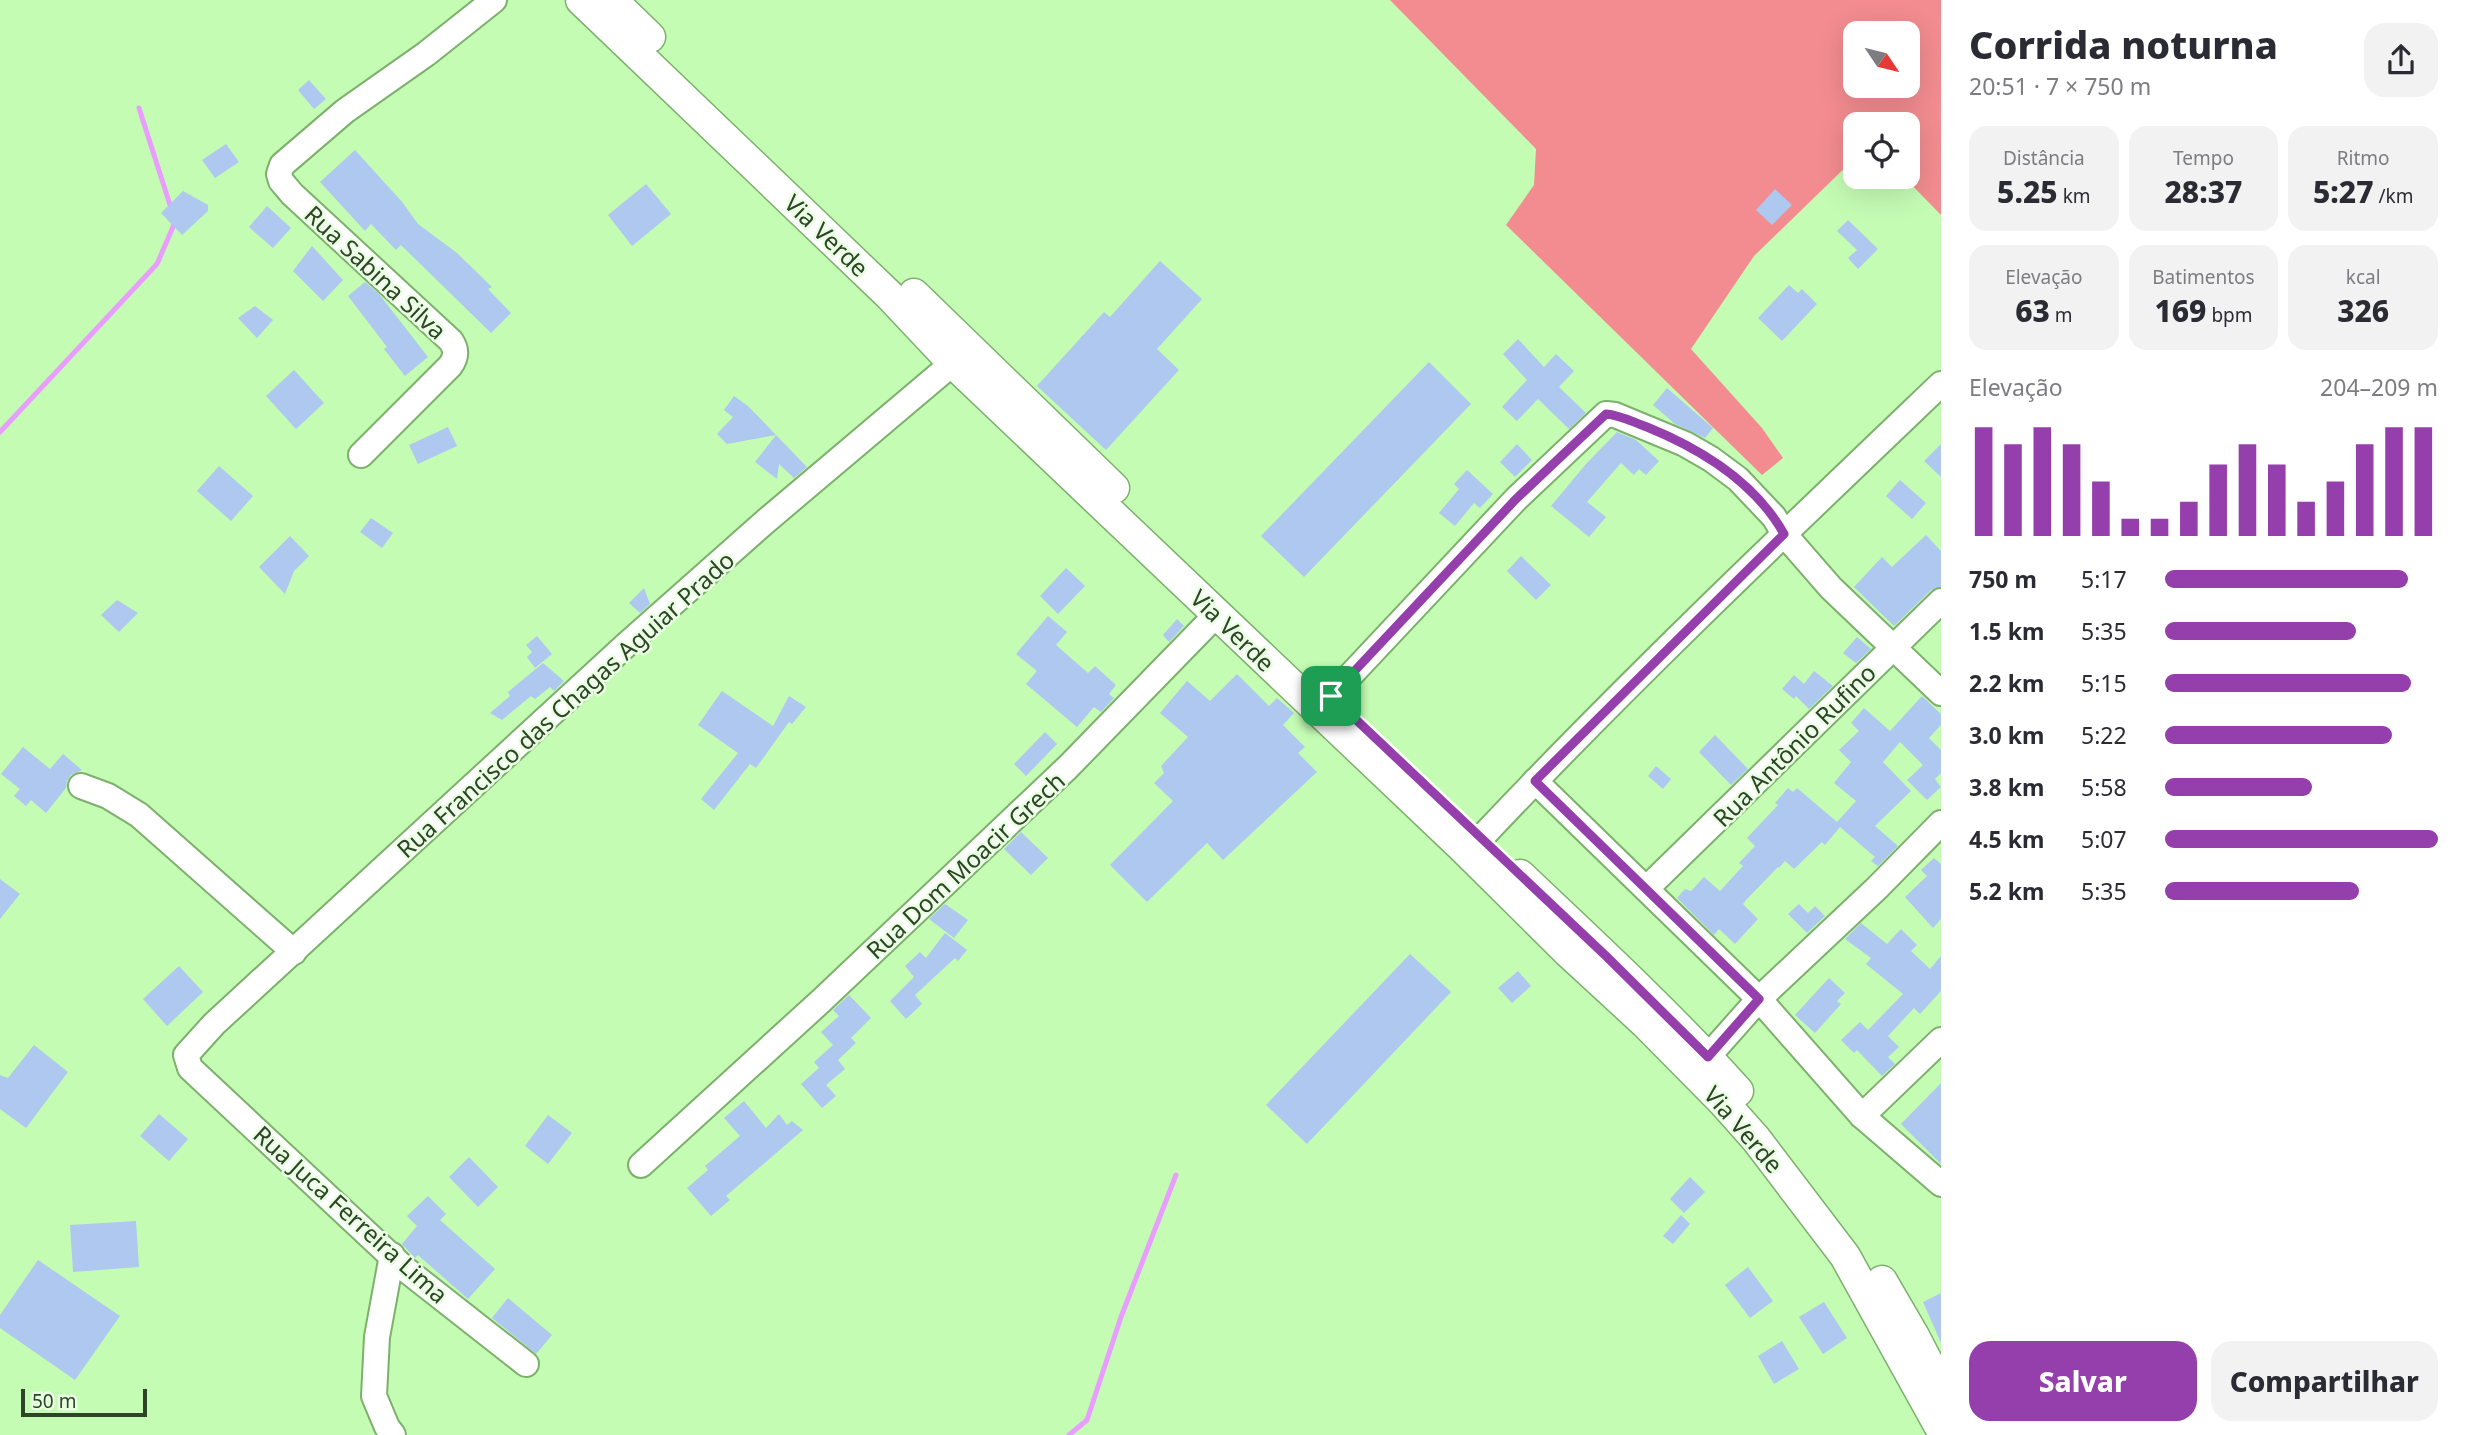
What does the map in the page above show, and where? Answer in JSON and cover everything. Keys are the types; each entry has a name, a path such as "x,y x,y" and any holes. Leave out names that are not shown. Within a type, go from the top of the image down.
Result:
{"main road":[{"name":"Via Verde","path":"581,0 889,295 953,363 1645,1023 1760,1114 1808,1173 1862,1250 1914,1336 1941,1388"},
{"name":"Via Verde","path":"612,0 1238,610 1606,956 1701,1065 1838,1246 1871,1300 1941,1429"}],"street":[{"name":"Rua Sabina Silva","path":"361,455 439,378 453,362 456,353 451,341 292,194 281,181 279,174 282,165 345,111 426,54 494,0"},
{"name":"Rua Francisco das Chagas Aguiar Prado","path":"186,1055 214,1024 636,636 766,521 953,363"},
{"path":"1481,838 1784,534 1941,384"},
{"path":"1331,696 1516,499 1606,414 1655,430 1711,459 1738,479 1774,517 1784,534 1831,588 1941,693"},
{"name":"Rua Antônio Rufino","path":"1647,888 1941,601"},
{"name":"Rua Dom Moacir Grech","path":"641,1165 822,1000 1068,767 1217,614"},
{"path":"1535,781 1759,999 1862,1116 1941,1184"},
{"path":"81,786 108,796 139,815 294,952"},
{"path":"1701,1065 1759,999 1877,888 1941,823"},
{"path":"1862,1116 1941,1040"},
{"name":"Rua Juca Ferreira Lima","path":"186,1055 190,1068 413,1276 526,1364"},
{"path":"392,1255 377,1337 374,1396 393,1435"}],"shaded area":[{"path":"1390,0 1941,0 1941,215 1916,189 1920,189 1920,112 1843,112 1843,170 1754,256 1691,349 1762,428 1783,458 1762,475 1506,225 1534,185 1536,149"}],"building":[{"path":"309,80 326,99 314,109 298,90"},
{"path":"226,144 239,162 215,178 202,160"},
{"path":"355,150 403,203 418,224 457,253 492,287 488,289 511,313 491,333 401,245 396,250 371,224 365,231 320,182"},
{"path":"646,184 671,214 632,246 608,215"},
{"path":"1775,189 1792,205 1772,225 1756,210"},
{"path":"183,191 208,205 208,211 182,235 161,213"},
{"path":"267,206 291,228 273,248 249,227"},
{"path":"1848,220 1878,249 1858,269 1848,258 1857,250 1837,231"},
{"path":"312,246 343,280 323,301 293,271"},
{"path":"1160,261 1202,299 1157,349 1179,370 1106,450 1037,386 1104,312 1110,317"},
{"path":"365,282 379,294 428,357 405,376 384,349 387,347 348,296"},
{"path":"1789,285 1798,293 1802,289 1817,304 1782,341 1758,318"},
{"path":"255,306 273,320 257,338 238,318"},
{"path":"1518,339 1544,367 1556,354 1574,371 1559,387 1586,413 1569,429 1538,399 1517,421 1502,407 1527,380 1503,354"},
{"path":"1429,362 1471,404 1304,577 1261,536"},
{"path":"294,370 324,403 296,429 266,396"},
{"path":"1667,388 1713,428 1705,438 1675,424 1653,405"},
{"path":"734,396 748,406 776,435 727,444 717,434 733,417 724,410"},
{"path":"448,427 457,446 418,464 409,445"},
{"path":"1617,432 1636,440 1659,461 1646,475 1639,469 1634,475 1621,463 1587,502 1606,517 1589,537 1551,506"},
{"path":"776,435 807,467 794,478 779,464 777,479 755,462"},
{"path":"1517,444 1532,460 1515,477 1500,462"},
{"path":"1941,444 1941,477 1924,461"},
{"path":"219,466 253,496 231,521 197,491"},
{"path":"1467,470 1493,494 1480,508 1474,503 1455,526 1439,513 1459,489 1454,484"},
{"path":"1900,480 1926,503 1912,519 1886,496"},
{"path":"371,518 393,533 382,548 360,532"},
{"path":"1926,535 1941,551 1941,587 1931,590 1894,626 1854,587 1882,557 1892,567"},
{"path":"290,536 309,556 294,571 285,594 259,567"},
{"path":"1521,556 1551,585 1536,600 1507,571"},
{"path":"1066,568 1085,586 1058,614 1040,596"},
{"path":"644,588 650,604 640,613 629,603"},
{"path":"117,600 138,613 119,632 101,615"},
{"path":"1048,616 1067,632 1056,645 1088,673 1095,666 1116,685 1109,694 1114,698 1101,712 1094,707 1077,727 1026,684 1037,671 1016,654"},
{"path":"1177,619 1184,626 1169,642 1163,635"},
{"path":"537,636 552,654 535,668 527,657 532,652 526,645"},
{"path":"1857,637 1871,649 1856,663 1843,653"},
{"path":"543,663 564,681 554,691 550,687 535,699 531,696 502,720 490,713 510,696 508,692"},
{"path":"1814,671 1833,686 1809,709 1796,696 1794,699 1782,689 1794,675 1804,684"},
{"path":"1237,674 1269,706 1277,698 1294,713 1283,725 1305,747 1298,753 1317,772 1223,860 1207,843 1147,902 1110,865 1173,801 1154,783 1164,773 1161,766 1188,737 1160,713 1187,681 1210,701"},
{"path":"722,691 773,726 789,696 806,707 792,724 789,722 756,768 750,764 714,810 701,799 738,753 698,725"},
{"path":"1922,696 1941,714 1941,725 1929,738 1941,750 1941,773 1935,779 1941,787 1927,800 1907,780 1923,765 1900,742 1883,762 1911,791 1875,826 1898,846 1878,866 1871,861 1875,857 1840,827 1825,845 1822,842 1794,869 1785,861 1746,900 1743,904 1758,919 1735,944 1719,929 1714,935 1677,898 1685,889 1691,891 1704,877 1720,891 1743,866 1739,863 1755,846 1747,838 1778,805 1775,803 1788,788 1793,792 1797,788 1837,822 1856,801 1834,783 1851,762 1839,750 1859,731 1851,723 1864,708 1890,731"},
{"path":"1045,732 1057,744 1026,776 1014,764"},
{"path":"1715,735 1748,769 1731,785 1699,752"},
{"path":"23,747 50,769 63,754 82,770 71,775 66,788 46,813 31,800 26,806 14,796 20,789 1,774"},
{"path":"1656,766 1671,779 1663,789 1648,776"},
{"path":"1021,832 1048,858 1031,875 1004,849"},
{"path":"1934,858 1941,864 1941,919 1933,928 1905,897 1927,876 1921,870"},
{"path":"0,879 20,894 0,919"},
{"path":"945,904 968,920 954,938 929,919"},
{"path":"1799,904 1808,913 1815,906 1825,916 1807,933 1788,914"},
{"path":"1861,923 1887,944 1901,929 1917,945 1911,951 1930,969 1941,956 1941,991 1920,1014 1914,1008 1888,1036 1899,1047 1888,1057 1895,1064 1882,1076 1857,1050 1854,1053 1841,1040 1860,1022 1868,1030 1903,994 1866,964 1871,958 1845,939"},
{"path":"945,933 967,950 958,961 955,958 915,995 922,1004 906,1019 890,1001 914,977 905,966 920,952 926,958"},
{"path":"1410,954 1451,992 1307,1144 1266,1105"},
{"path":"179,966 203,992 167,1026 143,999"},
{"path":"1518,971 1531,986 1512,1003 1498,988"},
{"path":"1829,978 1845,993 1837,1001 1841,1004 1815,1033 1795,1015"},
{"path":"849,995 871,1018 851,1038 856,1043 838,1060 845,1069 826,1085 836,1096 822,1108 801,1084 819,1068 814,1062 833,1045 821,1032 839,1016 833,1010"},
{"path":"34,1045 68,1072 26,1128 0,1109 0,1075 8,1078"},
{"path":"1941,1083 1941,1164 1901,1124"},
{"path":"744,1101 766,1128 779,1114 787,1125 792,1121 803,1130 726,1196 730,1200 711,1216 687,1188 708,1170 705,1166 740,1136 724,1118"},
{"path":"159,1114 188,1139 169,1161 140,1136"},
{"path":"548,1115 572,1133 548,1164 525,1146"},
{"path":"469,1157 498,1187 478,1207 449,1177"},
{"path":"1690,1177 1705,1192 1684,1213 1670,1199"},
{"path":"428,1196 446,1214 440,1220 495,1269 468,1299 418,1255 415,1258 402,1244 417,1226 407,1216"},
{"path":"1681,1215 1690,1224 1673,1244 1663,1236"},
{"path":"136,1221 139,1267 73,1272 70,1225"},
{"path":"38,1260 120,1316 75,1380 0,1328 0,1315"},
{"path":"1748,1267 1773,1301 1750,1318 1725,1285"},
{"path":"1941,1293 1941,1343 1923,1302"},
{"path":"508,1298 552,1335 536,1354 492,1318"},
{"path":"1824,1302 1847,1338 1823,1354 1799,1317"},
{"path":"1782,1341 1799,1369 1774,1384 1758,1356"}],"waterway":[{"path":"139,108 171,208"},
{"path":"0,432 157,264 176,220"},
{"path":"1069,1435 1087,1420 1121,1317 1176,1175"}],"route":[{"path":"1606,414 1655,430 1711,459 1738,479 1759,500 1784,534 1535,781 1759,999 1708,1057 1606,956 1331,696 1516,499 1606,414"}]}
